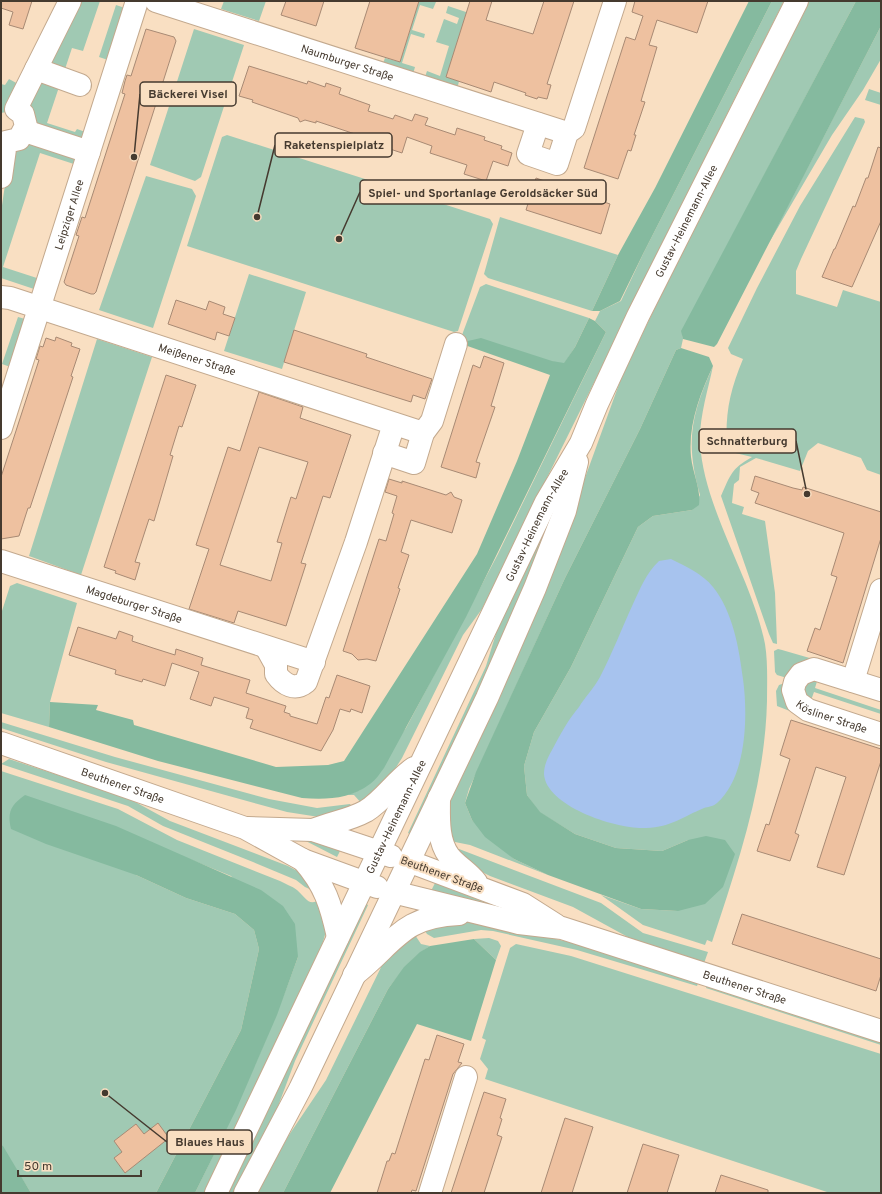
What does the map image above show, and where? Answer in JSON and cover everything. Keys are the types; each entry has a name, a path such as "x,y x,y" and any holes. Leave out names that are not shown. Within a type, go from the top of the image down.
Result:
{"street":[{"path":"1,176 6,142 19,139 25,131 26,120 23,114 16,109 70,1"},
{"name":"Leipziger Allee","path":"1,428 137,1"},
{"name":"Naumburger Straße","path":"156,1 567,133"},
{"path":"538,124 528,154 557,164 567,133 574,128 615,1"},
{"name":"Gustav-Heinemann-Allee","path":"216,1193 546,502 581,443 597,404 638,316 797,1"},
{"path":"36,69 80,85"},
{"path":"25,131 89,152"},
{"name":"Meißener Straße","path":"1,297 40,308 423,433"},
{"path":"384,453 414,463 423,433 432,421 456,344"},
{"path":"266,647 276,665 276,674 282,682 291,686 301,686 306,682 394,424"},
{"name":"Gustav-Heinemann-Allee","path":"245,1193 300,1089 487,698 535,588 565,511 581,443"},
{"name":"Magdeburger Straße","path":"1,561 314,662"},
{"path":"853,681 881,590"},
{"name":"Kösliner Straße","path":"881,690 820,670 810,670 797,678 794,686 794,695 798,702 808,710 881,734"},
{"name":"Beuthener Straße","path":"1,743 245,828 303,860 363,883 393,892 519,923 562,928 881,1031"},
{"path":"313,830 352,817 366,810 403,775 420,764"},
{"path":"438,798 440,831 445,849 449,856 468,872 479,886"},
{"name":"Beuthener Straße","path":"245,828 313,830 479,886 523,904 562,928"},
{"path":"303,860 313,871 325,890 331,905 338,937"},
{"path":"354,975 370,963 398,934 414,923 448,914 476,913"},
{"path":"430,1193 466,1077"}],"green space":[{"path":"74,1 100,1 83,51 72,48 47,123 75,132 77,129 91,134 88,144 33,128 22,106"},
{"path":"224,1 266,1 259,21 221,9"},
{"path":"419,1 436,2 433,9 420,5 412,30 425,34 424,38 411,34 402,63 415,67 413,74 382,66 385,58 400,62"},
{"path":"749,1 772,1 620,301 600,311 592,311 618,255 655,188"},
{"path":"772,1 784,1 482,609 463,635 402,758 388,780 363,805 354,795 347,795 360,790 406,728 498,554 606,332 595,321 600,311 621,301 644,252"},
{"path":"808,1 856,1 682,331 683,339 681,348 676,350 640,429 565,578 469,789 465,803 472,820 514,859 548,875 470,845 450,841 448,808 453,794 537,610 622,376 736,140"},
{"path":"856,1 881,1 881,26 717,344 714,347 683,339 681,331"},
{"path":"116,5 128,9 111,61 99,57"},
{"path":"448,6 481,17 446,77 459,81 457,90 424,80 427,71 440,76 449,46 436,42 444,19 457,24 459,18 446,13"},
{"path":"881,26 881,59 863,90 832,135 767,246"},
{"path":"194,29 244,45 201,177 195,181 150,165"},
{"path":"9,79 20,85 6,112 1,113 1,84 5,85"},
{"path":"869,89 881,93 881,105 865,100"},
{"path":"855,117 864,119 865,122 796,271 796,294 837,307 843,290 881,302 881,475 867,470 861,458 818,443 808,451 800,471 756,458 740,467 739,480 734,484 732,503 744,507 742,514 765,521 775,593 777,644 773,643 769,634 721,496 732,473 740,465 752,457 727,451 727,415 731,393 743,359 731,354 728,348 757,288 800,206"},
{"path":"227,135 490,219 493,224 458,331 454,332 187,246 222,137"},
{"path":"30,139 84,155 80,166 40,153 3,267 43,280 40,291 1,278 1,212 10,151"},
{"path":"146,176 192,189 196,196 153,328 99,310"},
{"path":"500,217 618,255 592,311 488,278 484,274"},
{"path":"249,274 306,292 282,369 224,351"},
{"path":"486,284 589,318 575,347 564,364 459,343 480,287"},
{"path":"18,317 32,321 16,369 2,364"},
{"path":"589,318 595,321 606,332 466,617 384,768 372,782 362,789 346,796 320,799 302,798 158,761 49,727 50,702 98,705 96,710 133,720 134,725 276,767 328,765 344,761 477,554 517,461 550,375 459,343 481,338 552,361 564,363 575,347"},
{"path":"97,339 152,357 81,575 29,556"},
{"path":"681,348 709,357 713,366 696,410 691,433 691,457 699,493 699,505 692,510 653,516 638,527 571,667 534,732 524,766 527,795 540,812 575,834 616,848 662,851 688,840 706,836 725,840 735,854 723,887 705,904 678,911 641,909 548,875 514,859 485,837 472,820 465,803 476,772 565,578 640,429 676,350"},
{"path":"713,366 704,404 700,433 703,468 719,519 759,619 766,651 767,701 765,732 756,793 740,853 712,942 707,940 705,945 643,925 601,895 641,909 678,911 688,840 662,851 616,848 575,834 539,812 527,795 524,766 534,732 571,667 638,527 653,516 692,510 700,495 695,476 693,459 693,429 695,414"},
{"path":"556,510 493,661 411,835 408,833 486,666 502,614 550,516"},
{"path":"17,583 77,603 50,702 49,727 1,713 1,614 10,586"},
{"path":"778,649 820,661 787,678 777,675 775,672 774,651"},
{"path":"818,678 815,688 881,710 881,714 814,692 810,703 801,687"},
{"path":"786,684 800,715 777,706 776,691 779,685"},
{"path":"1,722 115,757 269,799 317,808 350,804 354,809 319,817 287,812 106,762 1,728"},
{"path":"9,759 128,798 170,821 288,866 303,874 314,891 305,887 296,880 163,826 128,806 1,764"},
{"path":"1,771 118,809 177,840 291,886 308,901 314,902 323,898 327,928 320,952 206,1193 195,1193 250,1076 298,957 231,876 177,854 136,875 186,898 235,914 254,930 259,949 241,1030 156,1193 31,1193 1,1145"},
{"path":"25,795 116,826 261,890 283,906 295,924 298,957 277,1015 236,1110 195,1193 156,1193 241,1030 259,949 254,930 235,914 186,898 136,875 46,844 11,829 11,809 16,802"},
{"path":"300,838 342,847 337,857"},
{"path":"459,849 601,903 643,933 708,952 703,966 635,941 573,907 490,876 480,871 455,850"},
{"path":"435,883 487,903 488,906 430,893"},
{"path":"365,903 368,905 295,1061 277,1109 234,1193 224,1193"},
{"path":"453,920 492,925 578,944 700,978 697,986 577,950 493,931 481,930 434,938 427,934 423,928"},
{"path":"413,932 421,944 430,946 412,960 388,989 283,1193 256,1193 289,1135 326,1080 386,957"},
{"path":"489,938 498,941 501,946 496,960 474,939"},
{"path":"474,939 496,960 471,1041 417,1024 330,1193 283,1193 388,989 404,967 420,952 430,946"},
{"path":"516,944 571,956 881,1054 881,1193 830,1193 485,1079 488,1069 480,1059 486,1040 482,1038 510,948"},
{"path":"708,981 881,1040 881,1045 706,988"},
{"path":"1,1145 3,1146 31,1193 1,1193"}],"water":[{"path":"671,559 694,571 709,582 726,608 737,643 745,694 745,727 743,745 740,762 734,778 727,792 716,804 670,824 646,828 634,828 602,820 570,806 557,797 548,786 544,771 545,764 564,728 600,677 647,576 659,561"}],"building":[{"path":"1,1 32,1 23,29 9,25 13,12 1,8"},
{"path":"286,1 324,1 316,26 281,15"},
{"path":"370,1 419,1 400,62 355,48"},
{"path":"470,1 492,1 486,20 533,34 544,1 574,1 547,84 551,85 547,99 538,97 537,99 525,95 526,93 494,82 491,92 446,77"},
{"path":"635,1 708,1 697,33 657,20 649,45 657,47 641,101 645,102 634,135 636,135 631,151 628,150 618,179 584,168 626,37 635,40 643,16 632,12"},
{"path":"146,29 174,37 176,41 96,292 91,294 66,285 64,282 79,236 76,235 82,217 85,218 125,94 122,93 125,81 127,75 131,76"},
{"path":"249,66 307,84 308,81 325,87 326,83 341,88 339,94 370,105 368,111 393,119 395,115 412,121 415,114 428,118 425,125 455,135 457,128 485,137 484,140 502,146 501,149 512,153 508,166 493,161 486,181 464,174 467,165 430,153 432,146 407,137 402,153 375,144 376,141 316,121 316,123 305,120 300,122 298,118 239,96"},
{"path":"878,147 881,148 881,221 852,287 822,277 853,206 855,207 866,178 868,178"},
{"path":"536,178 610,204 601,234 526,210"},
{"path":"176,300 206,310 209,301 225,307 223,314 235,318 229,336 217,332 215,340 168,324"},
{"path":"294,330 367,354 366,357 432,379 425,399 413,395 411,402 284,362"},
{"path":"56,337 72,343 71,346 80,349 71,376 73,377 30,508 28,508 19,536 1,539 1,477 39,360 36,359 40,346 43,347 46,338 55,341"},
{"path":"484,356 504,363 491,406 495,407 476,462 480,463 476,478 441,467 473,365 480,368"},
{"path":"166,375 196,385 182,427 179,426 170,455 173,456 154,521 149,519 135,562 140,563 135,580 115,573 116,571 104,567"},
{"path":"259,392 303,407 300,418 351,435 330,498 323,496 301,563 306,564 286,626 238,611 234,623 189,609 209,549 196,545 228,447 240,451","holes":["259,447 308,462 296,499 291,497 277,542 282,543 271,581 220,565"]},
{"path":"755,476 793,488 802,490 803,487 881,512 881,538 843,663 807,651 815,628 820,630 837,577 831,575 844,533 755,503 759,493 751,490"},
{"path":"389,479 402,483 402,481 446,495 451,492 454,497 462,500 452,533 411,520 401,552 409,555 398,588 400,589 376,661 367,659 358,660 352,654 343,651 379,539 386,541 394,514 392,513 397,496 385,492"},
{"path":"78,627 116,639 119,631 133,636 132,641 153,648 175,655 176,649 203,658 201,665 250,680 246,693 286,706 284,712 290,714 290,716 317,724 326,697 329,698 337,675 370,686 362,713 351,709 350,712 340,709 333,730 321,751 250,728 253,720 246,718 249,708 214,697 211,706 190,699 199,672 172,663 165,686 143,679 142,682 115,674 116,670 69,655"},
{"path":"791,720 881,749 881,761 844,875 817,867 846,777 816,767 795,833 799,835 790,861 757,851 766,824 769,825 790,759 780,755"},
{"path":"742,914 881,959 881,975 876,991 732,944"},
{"path":"437,1035 464,1044 458,1062 462,1063 453,1074 416,1191 412,1190 411,1193 377,1193 387,1161 389,1161 392,1153 395,1154 425,1059 429,1060"},
{"path":"484,1092 506,1099 500,1118 502,1119 497,1135 502,1137 484,1193 451,1193"},
{"path":"565,1118 593,1127 572,1193 541,1193"},
{"path":"158,1123 169,1138 125,1173 114,1158 122,1152 114,1141 136,1124 144,1134"},
{"path":"643,1144 679,1155 667,1193 627,1193"},
{"path":"721,1175 768,1190 768,1193 715,1193"}],"place":[{"name":"Bäckerei Visel","path":"134,157"},
{"name":"Raketenspielplatz","path":"257,217"},
{"name":"Spiel- und Sportanlage Geroldsäcker Süd","path":"339,239"},
{"name":"Schnatterburg","path":"807,494"},
{"name":"Blaues Haus","path":"105,1093"}]}
